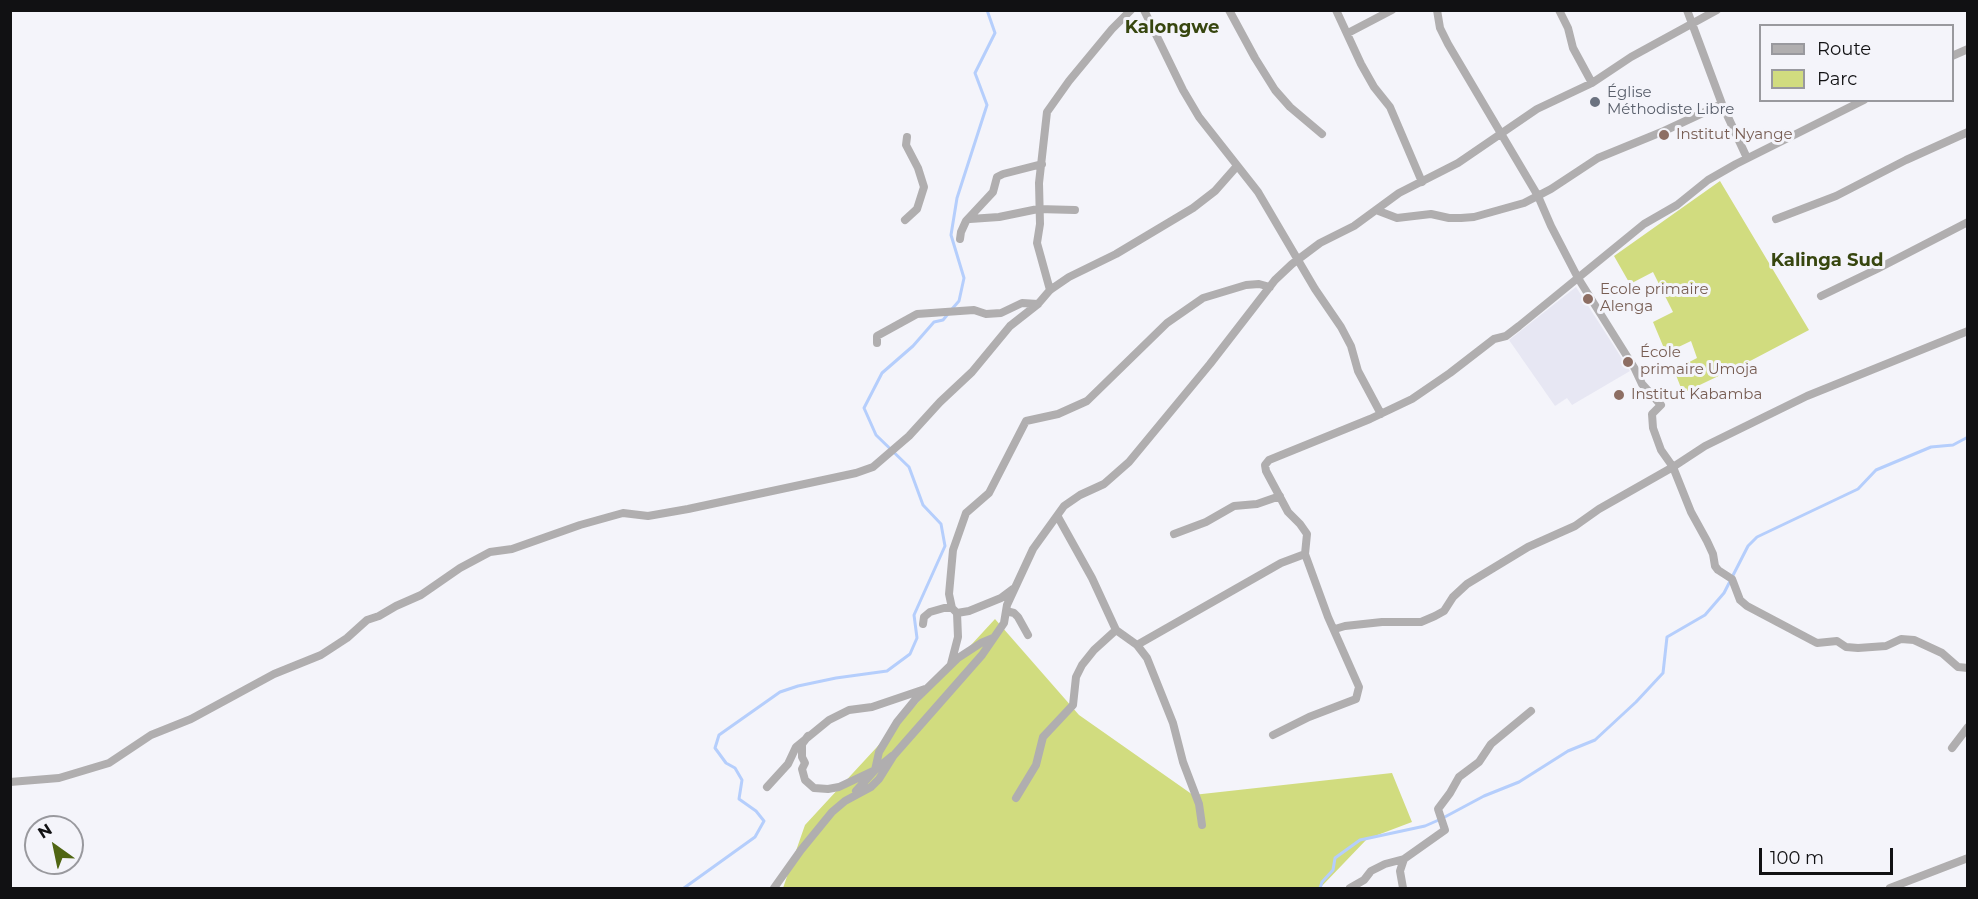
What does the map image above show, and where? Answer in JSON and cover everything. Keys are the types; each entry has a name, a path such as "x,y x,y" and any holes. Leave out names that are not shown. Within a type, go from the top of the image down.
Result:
{"street":[{"path":"1050,290 1037,243 1040,224 1039,183 1047,112 1069,81 1112,29 1131,10"},
{"path":"1144,10 1183,90 1205,126 1258,192 1348,340 1358,371 1382,414"},
{"path":"1229,10 1275,90 1290,107 1322,134"},
{"path":"1336,10 1370,80 1390,107 1422,182"},
{"path":"1348,33 1392,10"},
{"path":"1437,10 1440,28 1448,44 1538,196 1578,278 1642,384 1661,405 1652,414 1653,428 1661,450 1673,467 1691,512 1713,554 1715,566 1732,579 1740,600 1747,606 1817,643 1837,641 1846,647 1858,648 1886,646 1901,639 1914,640 1942,654 1958,667 1968,668"},
{"path":"1559,10 1568,28 1573,48 1592,83"},
{"path":"1687,10 1722,104 1747,158"},
{"path":"774,888 832,812 874,770 894,755 982,655 1004,623 1014,588 1033,549 1070,501 1104,484 1129,462 1182,400 1275,280 1320,243 1354,226 1399,193 1458,163 1537,109 1592,83 1631,57 1717,10"},
{"path":"1954,56 1968,49"},
{"path":"1273,735 1309,717 1356,699 1359,687 1328,617 1305,554 1307,534 1288,512 1264,465 1269,460 1382,414 1412,399 1450,374 1494,339 1506,336 1644,224 1677,205 1708,180 1860,102"},
{"path":"1376,210 1397,218 1431,214 1461,218 1516,206 1538,196 1598,158 1722,104"},
{"path":"1776,219 1836,196 1906,160 1968,132"},
{"path":"905,220 917,209 924,187 918,168 906,145 906,136"},
{"path":"960,239 961,232 970,219 993,192 997,177 1042,164"},
{"path":"10,782 59,778 109,763 151,735 191,719 273,675 321,655 348,638 367,620 421,595 460,568 490,552 512,549 580,525 623,513 648,516 744,498 867,470 902,443 972,372 1010,326 1038,304 1050,290 1069,277 1116,254 1193,208 1215,191 1237,166"},
{"path":"970,219 999,217 1038,209 1074,210"},
{"path":"1821,296 1968,222"},
{"path":"950,667 958,637 949,594 953,550 966,513 989,493 1026,421 1058,414 1087,401 1167,323 1203,298 1246,285 1259,284 1270,287"},
{"path":"877,344 877,336 916,314 974,310 986,314 1001,313 1022,303 1038,304"},
{"path":"1335,629 1382,622 1421,622 1435,616 1444,611 1453,597 1467,584 1528,547 1575,526 1592,513 1705,446 1807,396 1968,331"},
{"path":"1174,534 1206,522 1234,506 1257,504 1280,496"},
{"path":"1058,517 1092,578 1116,630 1137,645 1147,658 1173,723 1183,762 1199,804 1203,825"},
{"path":"1137,645 1281,563 1305,554"},
{"path":"923,624 924,617 930,612 944,608 969,611 1001,598 1014,588"},
{"path":"1006,611 1018,616 1028,635"},
{"path":"1016,798 1036,765 1043,736 1073,705 1076,677 1082,665 1094,650 1116,630"},
{"path":"808,736 802,744 802,757 805,763 802,769 805,780 814,788 839,787 874,770 879,752 897,722 966,652 994,638"},
{"path":"767,787 788,764 795,747 829,720 849,710 872,708 928,688"},
{"path":"1350,888 1364,880 1371,871 1404,859 1444,830 1438,810 1459,777 1479,762 1491,744 1531,711"},
{"path":"1952,748 1968,727"},
{"path":"845,801 871,787 885,772 894,755"},
{"path":"1890,888 1968,858"},
{"path":"1403,888 1400,871 1404,859"},
{"path":"1909,888 1914,880"}],"shaded area":[{"path":"1576,287 1630,371 1572,405 1567,398 1555,406 1509,340"}],"green space":[{"path":"1720,181 1809,330 1683,393 1674,370 1697,358 1691,341 1666,353 1653,322 1673,312 1653,272 1630,284 1614,256"},
{"path":"995,619 1079,715 1193,795 1392,773 1412,822 1367,839 1320,888 783,888 805,825"}],"waterway":[{"path":"952,309 959,301 964,278 951,235 957,198 987,105 975,73 995,33 987,10"},
{"path":"684,888 755,837 764,821 756,811 739,799 742,780 735,768 726,763 715,748 719,735 780,692 836,678 887,671 910,654 917,638 914,615 945,546 941,524 923,505 909,467 876,435 864,408 882,373 913,346 934,322 943,320 948,314"},
{"path":"1320,888 1322,882 1333,870 1335,858 1360,840 1425,826 1484,796 1519,782 1568,751 1595,740 1663,673 1667,637 1705,615 1724,593 1748,546 1757,537 1858,489 1876,470 1931,447 1953,445 1968,437"}],"place":[{"name":"Église Méthodiste Libre","path":"1595,102"},
{"name":"Institut Nyange","path":"1664,135"},
{"name":"Ecole primaire Alenga","path":"1588,299"},
{"name":"École primaire Umoja","path":"1628,362"},
{"name":"Institut Kabamba","path":"1619,395"}],"district":[{"name":"Kalongwe","path":"1172,28"},
{"name":"Kalinga Sud","path":"1827,261"}]}
